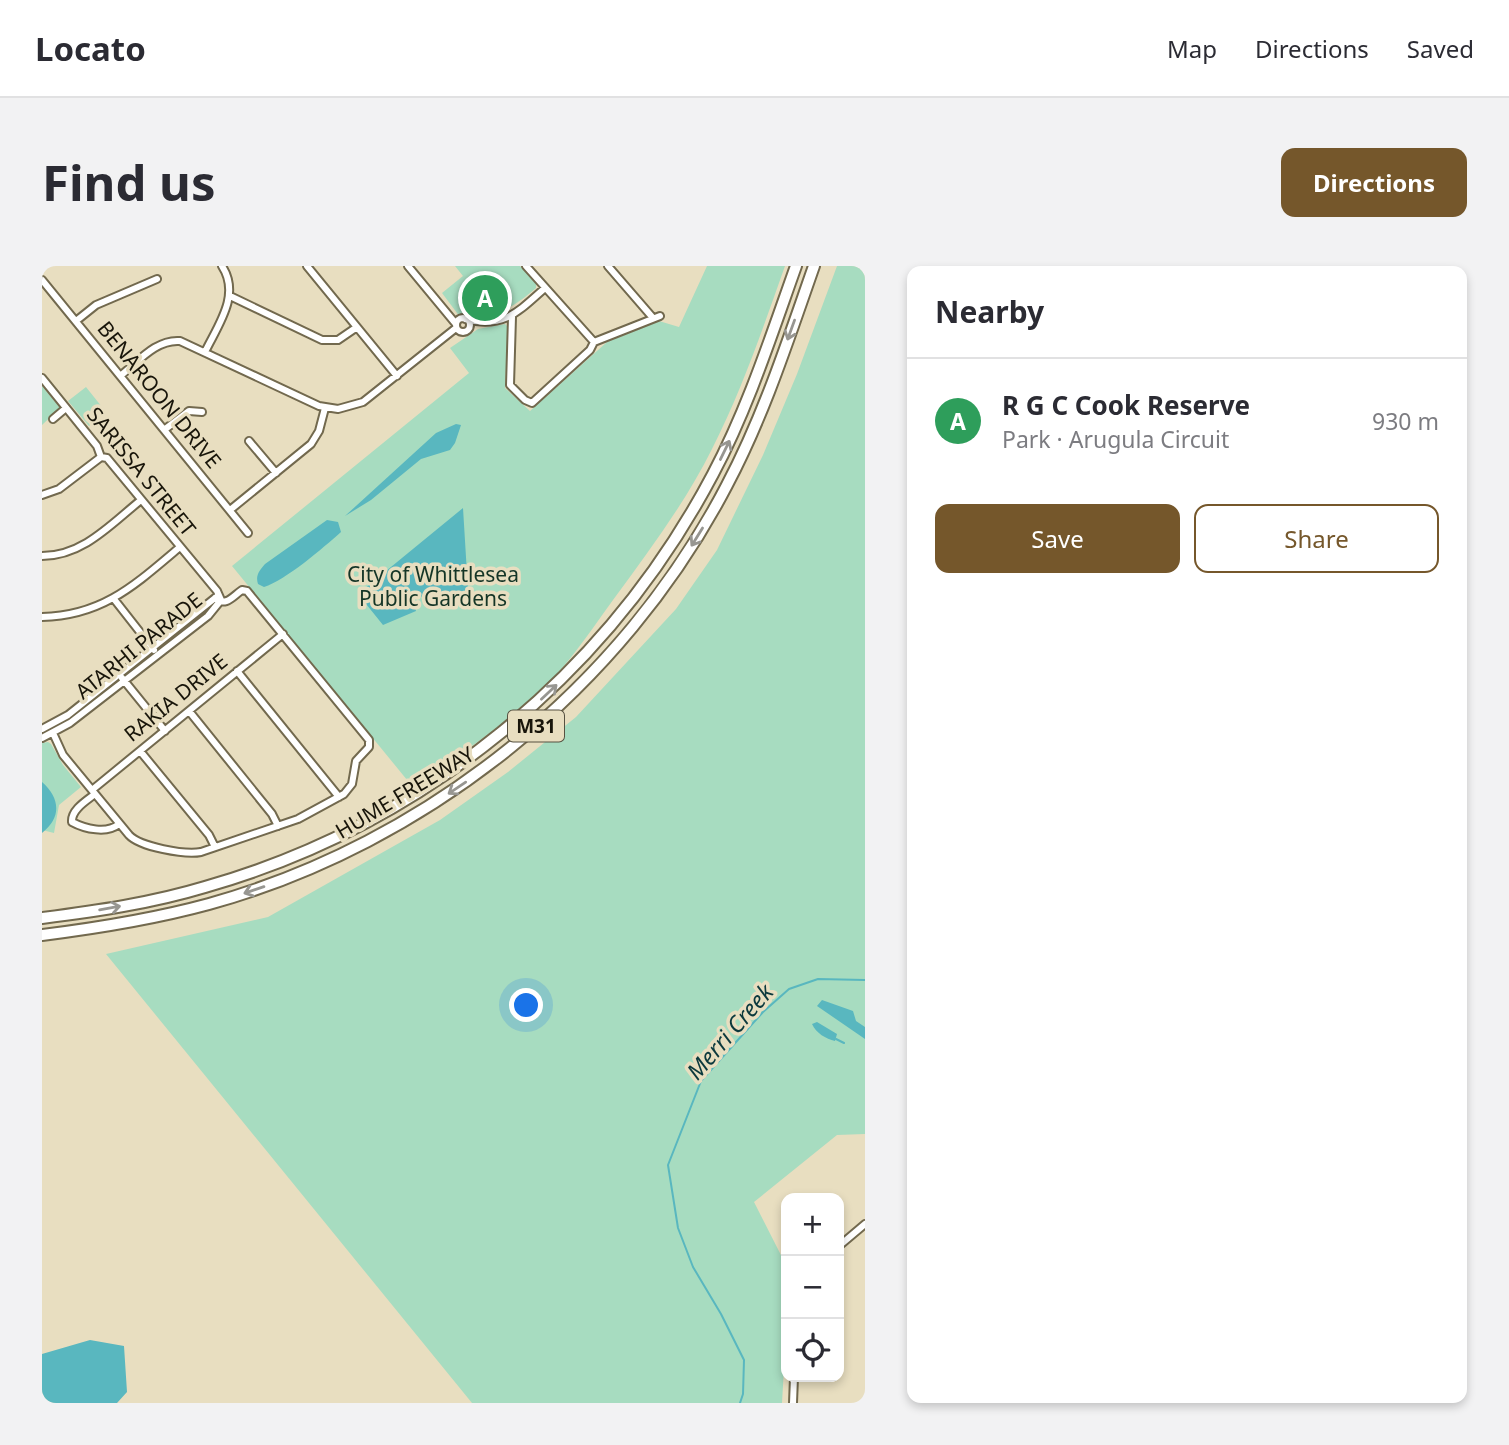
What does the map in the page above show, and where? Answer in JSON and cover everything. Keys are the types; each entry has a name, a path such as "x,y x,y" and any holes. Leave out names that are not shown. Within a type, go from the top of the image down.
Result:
{"highway":[{"name":"HUME FREEWAY","path":"42,918 177,895 256,871 305,852 411,797 471,757 521,716 600,639 640,589 690,516 744,409 796,266"},
{"name":"HUME FREEWAY","path":"42,935 114,925 177,912 241,894 308,869 371,839 434,803 491,763 531,730 592,672 625,636 667,582 702,529 754,430 814,266"}],"street":[{"path":"205,352 230,296 229,282 222,266"},
{"path":"307,266 397,376"},
{"path":"408,266 448,314 459,323 461,332 479,322"},
{"path":"526,266 594,342"},
{"path":"512,317 510,385 525,400 532,403 590,351 594,342 657,317 608,266"},
{"path":"76,321 103,301 157,279"},
{"name":"BENAROON DRIVE","path":"42,280 248,533"},
{"path":"120,376 164,342 180,341 325,408 338,409 356,405 372,396 459,323 512,317 545,288"},
{"path":"230,296 322,340 338,340 357,327"},
{"path":"459,323 469,323 469,329"},
{"name":"SARISSA STREET","path":"42,378 97,446 101,457 107,458 207,576 219,599"},
{"path":"53,419 66,408"},
{"path":"230,510 314,441 325,408"},
{"path":"164,430 189,411 202,412"},
{"path":"249,441 276,473"},
{"path":"43,494 59,489 101,457"},
{"path":"42,556 60,555 84,546 141,500"},
{"path":"42,617 78,613 114,599 180,547"},
{"name":"ATARHI PARADE","path":"42,729 68,715 219,599 232,597 246,590 283,634"},
{"path":"114,599 158,655"},
{"name":"ATARHI PARADE","path":"42,738 54,733 158,655 212,612 219,599"},
{"path":"54,733 64,755 119,824 140,844 194,853 305,816 351,787 356,761 369,747 370,742 283,634"},
{"name":"RAKIA DRIVE","path":"119,824 105,830 72,822 72,816 93,792 140,751 283,634"},
{"path":"237,671 339,797"},
{"path":"119,675 164,731"},
{"path":"189,711 272,814 278,826"},
{"path":"140,751 212,838 215,847"},
{"path":"844,1242 865,1224"},
{"path":"793,1403 794,1382"}],"green space":[{"path":"455,266 520,266 536,284 536,288 511,307 486,314 463,314 463,321 442,293 463,276"},
{"name":"City of Whittlesea Public Gardens","path":"707,266 785,266 742,382 701,469 653,545 555,676 486,736 412,786 232,566 469,373 450,348 478,329 505,324 508,327 505,388 530,411 607,342 659,321 679,327"},
{"path":"837,266 865,266 865,1134 837,1135 754,1202 781,1255 782,1403 472,1403 106,954 268,917 440,820 508,772 576,717 676,609 717,550 763,455 797,374"},
{"path":"42,386 60,408 42,425"},
{"path":"86,387 106,412 89,426 68,401"},
{"path":"48,742 81,787 59,805 54,833 42,830 42,743"}],"water":[{"path":"456,424 461,425 450,450 421,459 371,500 345,516 436,433"},
{"path":"463,508 468,590 435,604 430,593 413,600 416,611 383,625 358,594"},
{"path":"327,520 338,522 341,532 283,578 264,587 258,584 258,575 265,564"},
{"path":"42,782 52,794 56,814 42,833"},
{"path":"822,1000 853,1011 856,1021 865,1027 865,1039 817,1006"},
{"path":"817,1022 837,1034 835,1041 816,1030 812,1024"},
{"path":"90,1340 124,1346 127,1392 117,1403 42,1401 42,1354"}],"waterway":[{"name":"Merri Creek","path":"740,1403 743,1394 744,1360 693,1267 678,1228 668,1165 701,1081 763,1012 789,989 818,979 865,980"},
{"path":"836,1039 844,1043"}],"place":[{"name":"R G C Cook Reserve","path":"485,298"}]}
